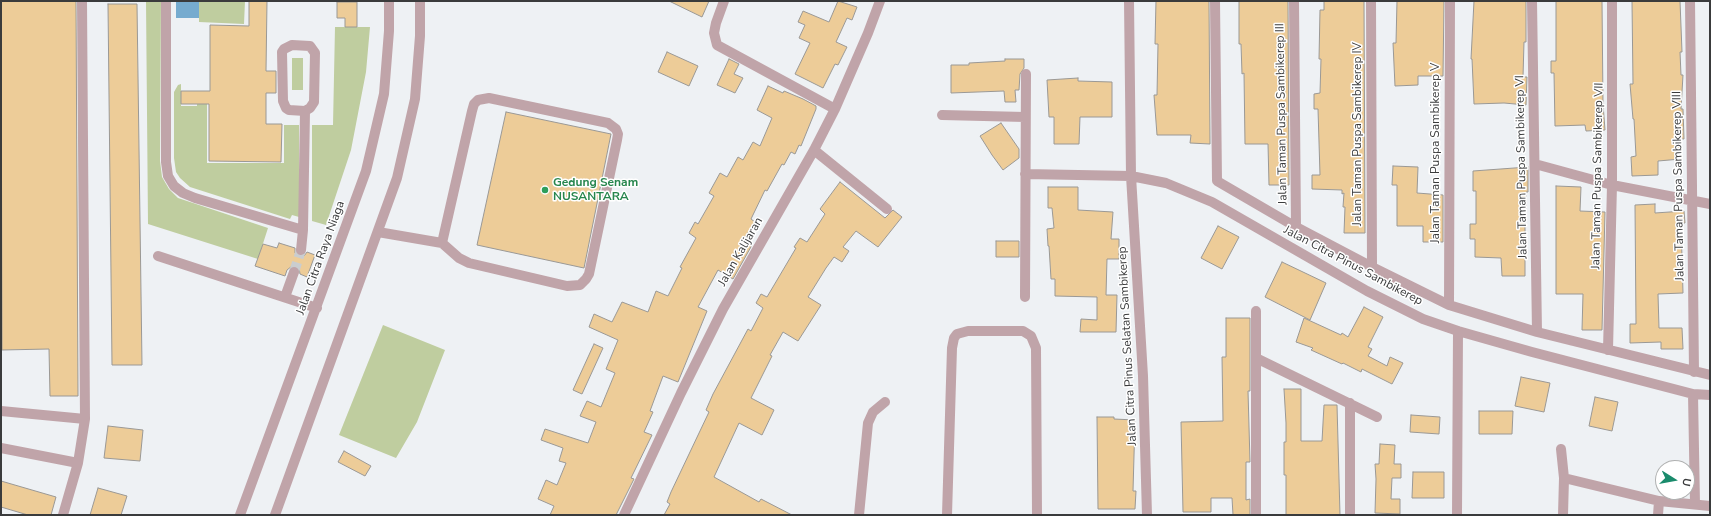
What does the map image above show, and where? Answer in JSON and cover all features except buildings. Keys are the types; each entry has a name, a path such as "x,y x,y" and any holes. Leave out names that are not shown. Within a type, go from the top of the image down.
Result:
{"street":[{"path":"62,515 78,463 85,419 82,1"},
{"path":"166,1 166,162 168,176 174,186 195,198 303,230"},
{"name":"Jalan Citra Raya Niaga","path":"240,515 366,171 384,94 389,31 388,1"},
{"path":"275,515 398,178 415,99 420,36 420,1"},
{"path":"724,1 714,33 717,45 835,109"},
{"name":"Jalan Kalijaran","path":"624,515 681,392 723,309 814,150 835,109 868,33 880,1"},
{"name":"Jalan Citra Pinus Selatan Sambikerep","path":"1129,1 1131,176 1143,376 1147,515"},
{"path":"1215,1 1217,181 1372,267 1449,305 1537,332 1710,375"},
{"name":"Jalan Taman Puspa Sambikerep III","path":"1294,1 1296,226"},
{"name":"Jalan Taman Puspa Sambikerep IV","path":"1371,1 1372,267"},
{"name":"Jalan Taman Puspa Sambikerep V","path":"1449,305 1450,1"},
{"name":"Jalan Taman Puspa Sambikerep VI","path":"1532,1 1537,332"},
{"name":"Jalan Taman Puspa Sambikerep VII","path":"1608,350 1612,185 1612,1"},
{"name":"Jalan Taman Puspa Sambikerep VIII","path":"1690,1 1694,372"},
{"path":"292,45 310,46 315,53 314,102 310,108 305,111 289,110 283,102 282,52 284,49 292,45"},
{"path":"1025,297 1026,74"},
{"path":"378,232 442,243 459,258 469,262 567,286 580,284 589,274 617,140 618,134 616,129 608,123 489,98 478,100 474,104 472,111 442,243"},
{"path":"301,250 303,230 305,111"},
{"path":"942,115 1025,117"},
{"path":"814,150 887,209"},
{"path":"1535,164 1612,185 1710,204"},
{"name":"Jalan Citra Pinus Sambikerep","path":"1025,174 1131,176 1166,183 1212,202 1367,291 1422,318 1458,331 1532,352 1693,394 1710,395"},
{"path":"158,256 317,308"},
{"path":"286,297 294,272"},
{"path":"1256,311 1256,515"},
{"path":"947,515 952,348 954,338 957,334 968,331 1023,331 1031,336 1036,348 1037,515"},
{"path":"1457,515 1458,331"},
{"path":"1256,358 1377,417"},
{"path":"1693,394 1695,504"},
{"path":"859,515 868,423 873,412 884,402"},
{"path":"1350,404 1350,515"},
{"path":"1,411 85,419"},
{"path":"1,448 78,463"},
{"path":"1561,449 1564,478 1563,515"},
{"path":"1564,478 1655,499"},
{"path":"1658,515 1659,500 1710,506"}],"green space":[{"path":"146,1 161,1 160,161 162,177 169,189 178,198 268,228 258,259 148,224"},
{"path":"199,1 245,1 244,24 199,22"},
{"path":"335,27 370,27 366,72 351,150 326,225 312,221 312,125 333,125"},
{"path":"292,58 303,58 303,90 292,90"},
{"path":"181,84 181,106 197,106 197,91 207,91 207,163 284,163 284,125 299,125 299,217 292,215 290,219 190,187 180,178 176,172 174,158 174,92 178,85"},
{"path":"383,325 445,350 417,422 396,458 339,435"}],"water":[{"path":"176,1 199,1 199,18 176,18"}],"tunnel":[{"path":"294,272 301,250"}],"place":[{"name":"Gedung Senam NUSANTARA","path":"545,190"}]}
